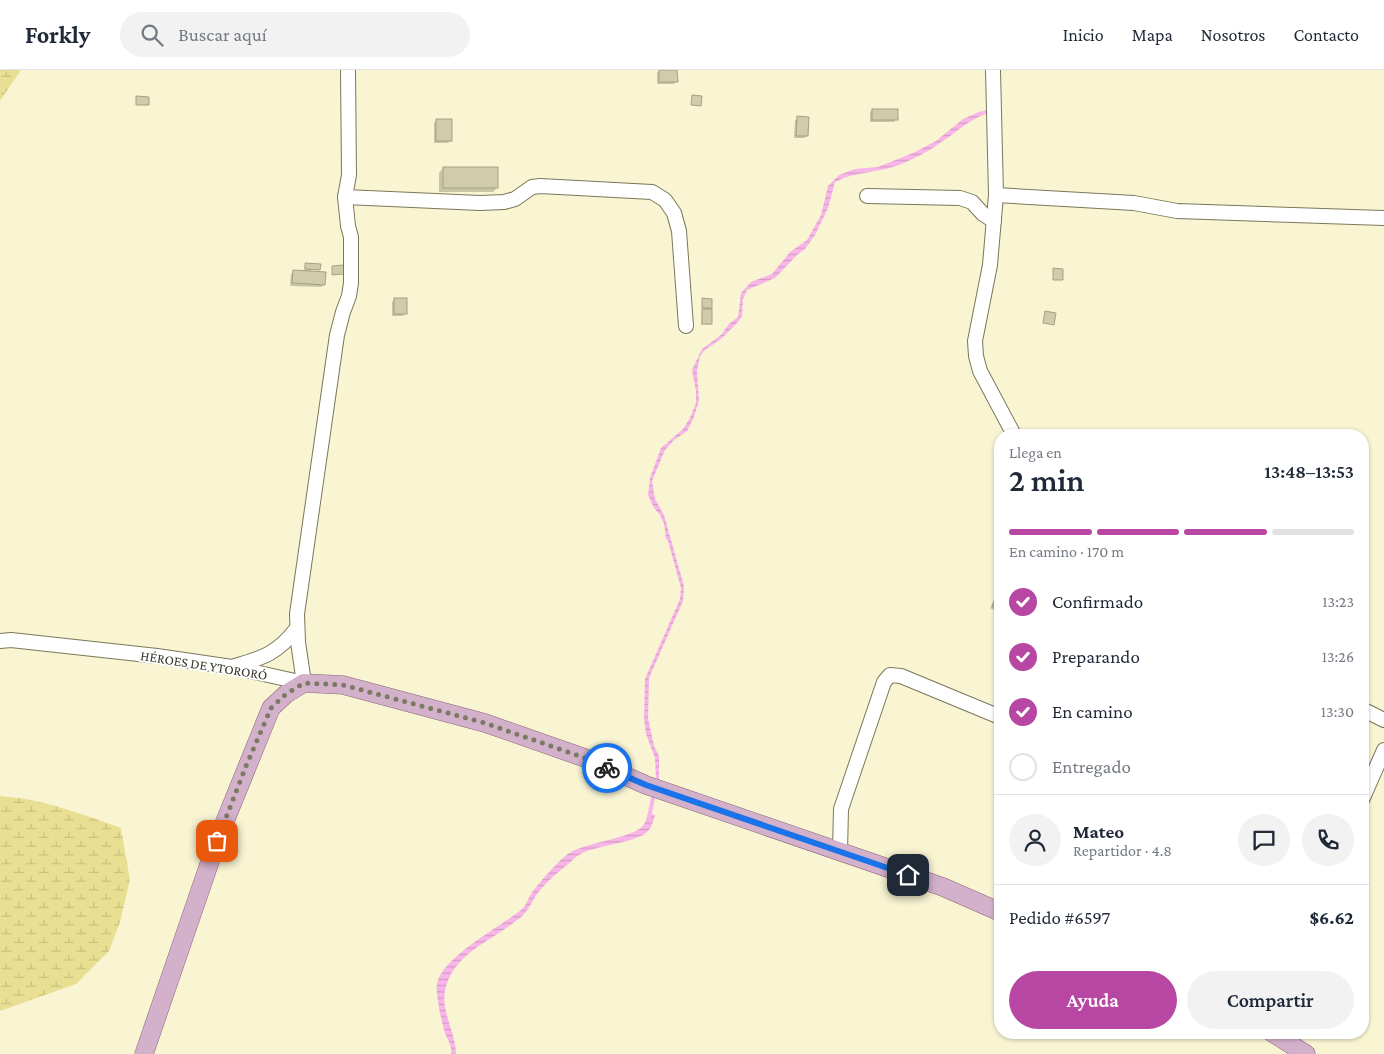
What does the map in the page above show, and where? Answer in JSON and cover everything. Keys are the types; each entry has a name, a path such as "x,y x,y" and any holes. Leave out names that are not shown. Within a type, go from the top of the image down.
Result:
{"main road":[{"name":"HÉROES DE YTORORÓ","path":"304,683 343,685 485,723 585,758 668,793 943,887 994,909"},
{"path":"144,1054 217,841 264,724 271,708 286,694 304,683"},
{"path":"1281,1039 1297,1051"}],"street":[{"path":"304,683 297,614 337,335 340,319 350,290 351,237 345,197 349,175 348,70"},
{"path":"993,70 996,195 990,265 975,341 980,371 1011,429"},
{"path":"345,197 480,203 504,202 515,199 532,187 540,186 652,192 665,200 674,213 678,231 686,326"},
{"path":"996,195 1134,203 1177,212 1384,218"},
{"path":"867,196 960,198 972,202 983,214 994,221"},
{"path":"232,667 261,659 271,654 280,648 297,628"},
{"name":"HÉROES DE YTORORÓ","path":"0,641 11,640 157,656 232,667 304,683"},
{"path":"840,851 841,809 884,682 890,675 901,676 994,712"},
{"path":"1369,712 1384,720"},
{"path":"1369,784 1384,750"}],"green space":[{"path":"0,70 21,70 0,101"},
{"path":"0,796 32,800 121,828 130,880 120,922 109,951 76,984 0,1011"}],"shaded area":[{"path":"989,110 989,113 969,122 935,146 910,160 891,168 843,178 835,182 828,208 815,235 805,249 775,278 747,290 743,299 742,316 738,322 700,356 697,371 699,400 694,417 687,431 674,440 665,450 652,481 655,499 664,515 684,586 683,601 649,678 648,718 654,746 659,756 659,780 656,778 655,758 646,734 644,719 645,679 680,599 681,588 666,539 664,524 648,495 650,478 661,448 683,429 696,403 692,370 702,349 721,335 729,324 738,317 741,293 751,282 772,274 790,252 807,240 821,215 828,186 839,175 855,169 878,167 913,153 936,141 963,119"},
{"path":"648,813 655,815 647,832 634,839 595,849 578,856 544,886 522,916 472,951 455,968 449,979 444,999 456,1054 451,1054 441,1016 437,988 441,974 449,963 473,943 521,910 539,884 566,855 578,849 637,831 643,826"}],"building":[{"path":"659,70 677,70 678,82 659,82"},
{"path":"692,95 702,96 701,106 691,105"},
{"path":"136,96 149,97 149,105 136,105"},
{"path":"872,109 898,109 898,120 872,120"},
{"path":"797,116 809,117 808,136 796,136"},
{"path":"436,119 452,119 452,141 436,141"},
{"path":"443,167 498,167 498,188 443,188"},
{"path":"305,263 321,264 320,270 305,269"},
{"path":"344,265 344,274 332,275 332,266"},
{"path":"1053,268 1063,269 1063,280 1053,280"},
{"path":"293,270 326,272 325,285 292,283"},
{"path":"394,298 407,298 407,314 394,314"},
{"path":"702,298 712,299 712,308 702,308"},
{"path":"702,309 712,309 712,324 702,324"},
{"path":"1045,311 1056,313 1054,325 1043,323"}],"waterway":[{"path":"649,818 654,793"}],"way so far":[{"path":"217,841 271,708 286,694 304,683 343,685 485,723 585,758 607,768"}],"route":[{"path":"607,768 646,785 908,875"}]}
